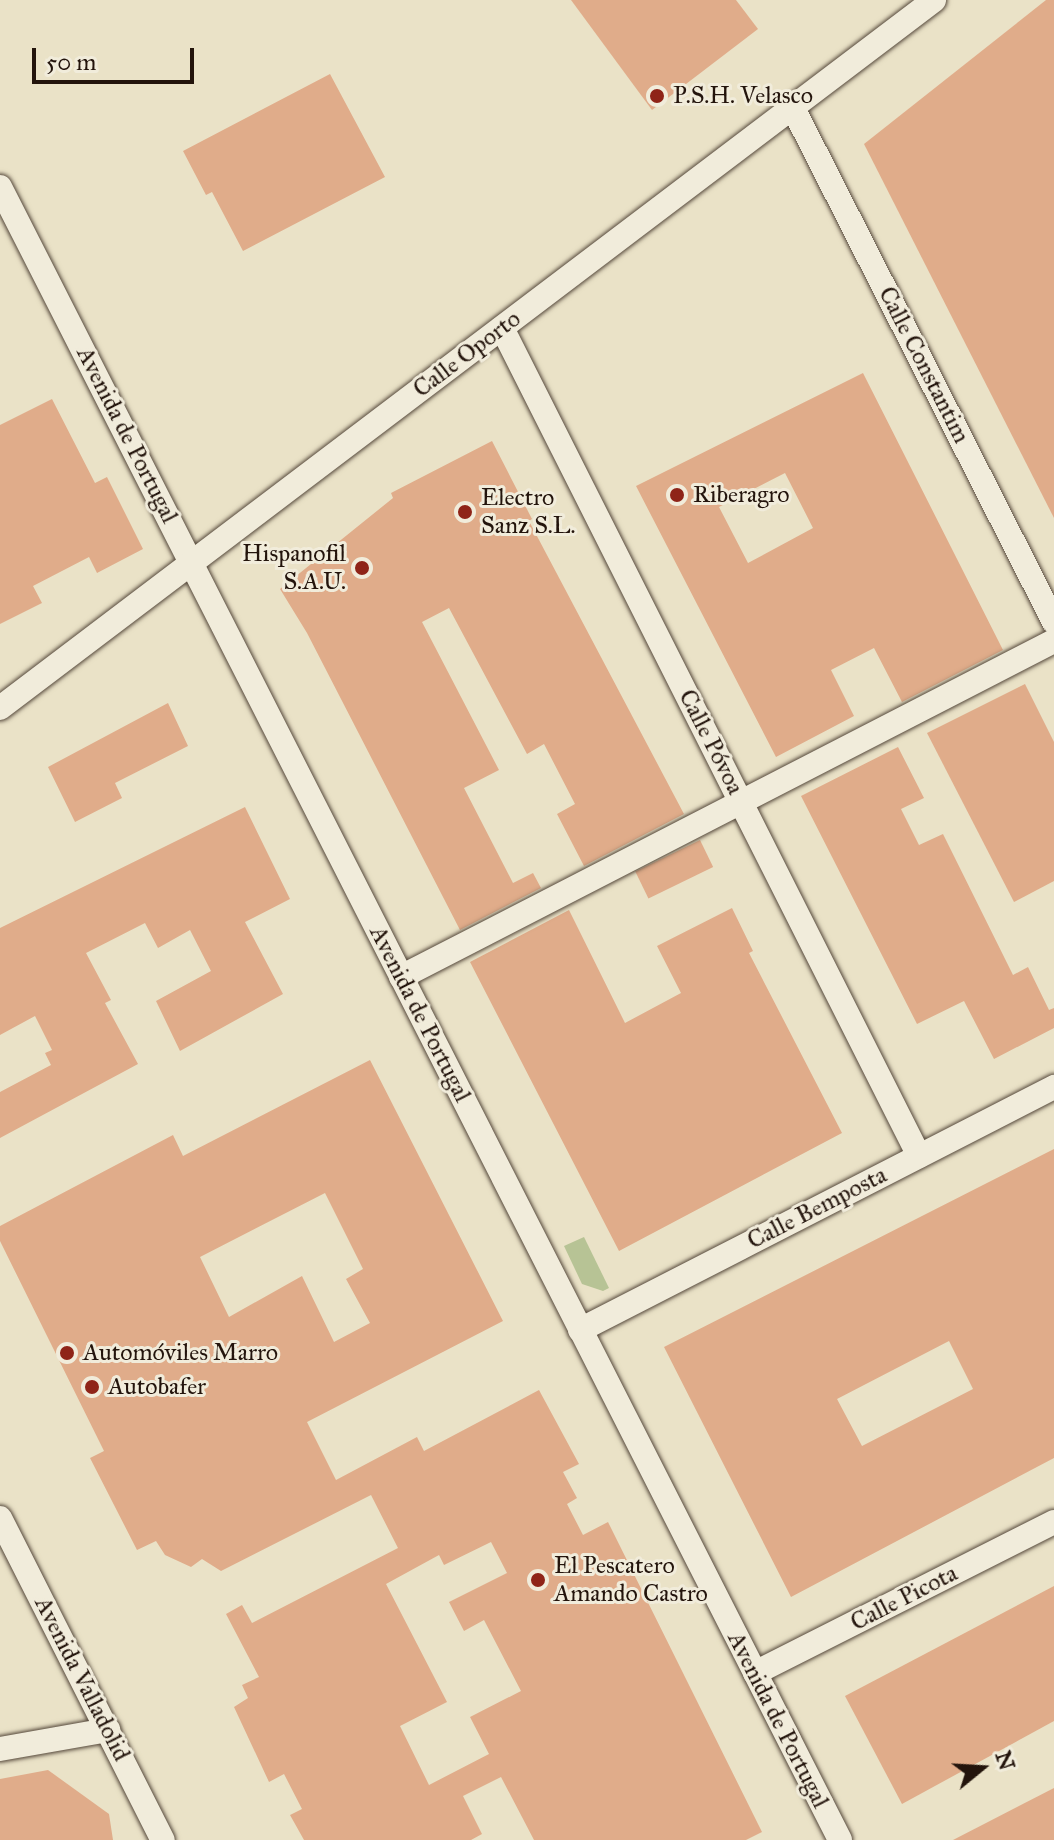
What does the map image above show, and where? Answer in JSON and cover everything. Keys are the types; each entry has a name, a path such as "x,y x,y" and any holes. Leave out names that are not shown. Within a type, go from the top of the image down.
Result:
{"street":[{"name":"Calle Oporto","path":"0,708 934,0"},
{"name":"Calle Constantim","path":"793,108 1054,622"},
{"name":"Avenida de Portugal","path":"0,187 840,1840"},
{"name":"Calle Póvoa","path":"502,328 919,1156"},
{"path":"401,977 1054,641"},
{"name":"Calle Bemposta","path":"580,1330 1054,1087"},
{"name":"Avenida Valladolid","path":"0,1518 163,1840"},
{"name":"Calle Picota","path":"755,1673 1054,1522"},
{"path":"0,1749 108,1730"}],"green space":[{"path":"584,1237 609,1288 603,1291 582,1284 564,1246"}],"building":[{"path":"571,0 736,0 758,29 652,110"},
{"path":"1046,0 1054,0 1054,518 864,144"},
{"path":"330,74 385,177 243,251 212,192 206,195 183,151"},
{"path":"863,373 1003,650 902,702 874,648 831,670 854,716 776,757 636,486","holes":["785,473 813,528 748,563 719,507"]},
{"path":"52,399 95,483 107,477 143,549 97,573 89,557 33,586 42,603 0,624 0,425"},
{"path":"492,441 532,519 529,521 684,814 584,866 557,814 575,804 544,744 527,754 449,608 422,622 499,770 464,788 513,883 533,873 541,888 460,930 307,633 280,589 393,498 391,493"},
{"path":"1025,684 1054,742 1054,881 1014,902 927,733"},
{"path":"168,703 188,746 115,783 122,798 75,822 48,767"},
{"path":"898,747 924,798 901,809 919,845 943,834 1013,975 1028,967 1049,1010 1054,1008 1054,1028 994,1059 964,1001 917,1024 801,796"},
{"path":"245,807 290,899 245,922 283,994 180,1051 156,1001 211,971 190,930 158,948 145,923 86,953 111,1000 105,1003 138,1064 0,1138 0,1092 51,1065 45,1053 52,1050 35,1016 0,1035 0,928"},
{"path":"700,840 713,867 648,899 635,872"},
{"path":"732,908 753,951 749,953 842,1133 619,1251 470,962 569,910 625,1023 681,993 657,946"},
{"path":"370,1060 503,1321 307,1422 336,1480 417,1437 424,1451 539,1390 579,1464 563,1472 577,1498 567,1504 583,1535 608,1522 762,1832 746,1840 534,1840 501,1777 463,1796 482,1834 471,1840 304,1840 290,1815 302,1809 284,1774 269,1782 234,1707 248,1698 242,1685 259,1677 226,1614 242,1605 252,1623 398,1548 371,1495 221,1571 202,1559 191,1567 165,1555 156,1541 137,1550 90,1458 104,1451 0,1241 0,1226 173,1135 183,1156","holes":["325,1193 363,1269 346,1279 370,1323 334,1342 302,1276 229,1317 200,1257","491,1542 507,1573 449,1602 464,1631 484,1620 521,1691 470,1717 489,1754 429,1785 400,1726 447,1702 386,1584 439,1555 444,1565"]},
{"path":"1054,1149 1054,1458 791,1597 664,1347","holes":["949,1341 973,1389 862,1446 837,1399"]},
{"path":"1054,1586 1054,1721 902,1804 845,1696"},
{"path":"48,1770 109,1814 113,1840 0,1840 0,1779"},
{"path":"1054,1788 1054,1840 953,1840"}],"place":[{"name":"P.S.H. Velasco","path":"657,96"},
{"name":"Riberagro","path":"677,495"},
{"name":"Electro Sanz S.L.","path":"465,512"},
{"name":"Hispanofil S.A.U.","path":"362,568"},
{"name":"Automóviles Marro","path":"67,1353"},
{"name":"Autobafer","path":"92,1387"},
{"name":"El Pescatero Amando Castro","path":"538,1580"}]}
